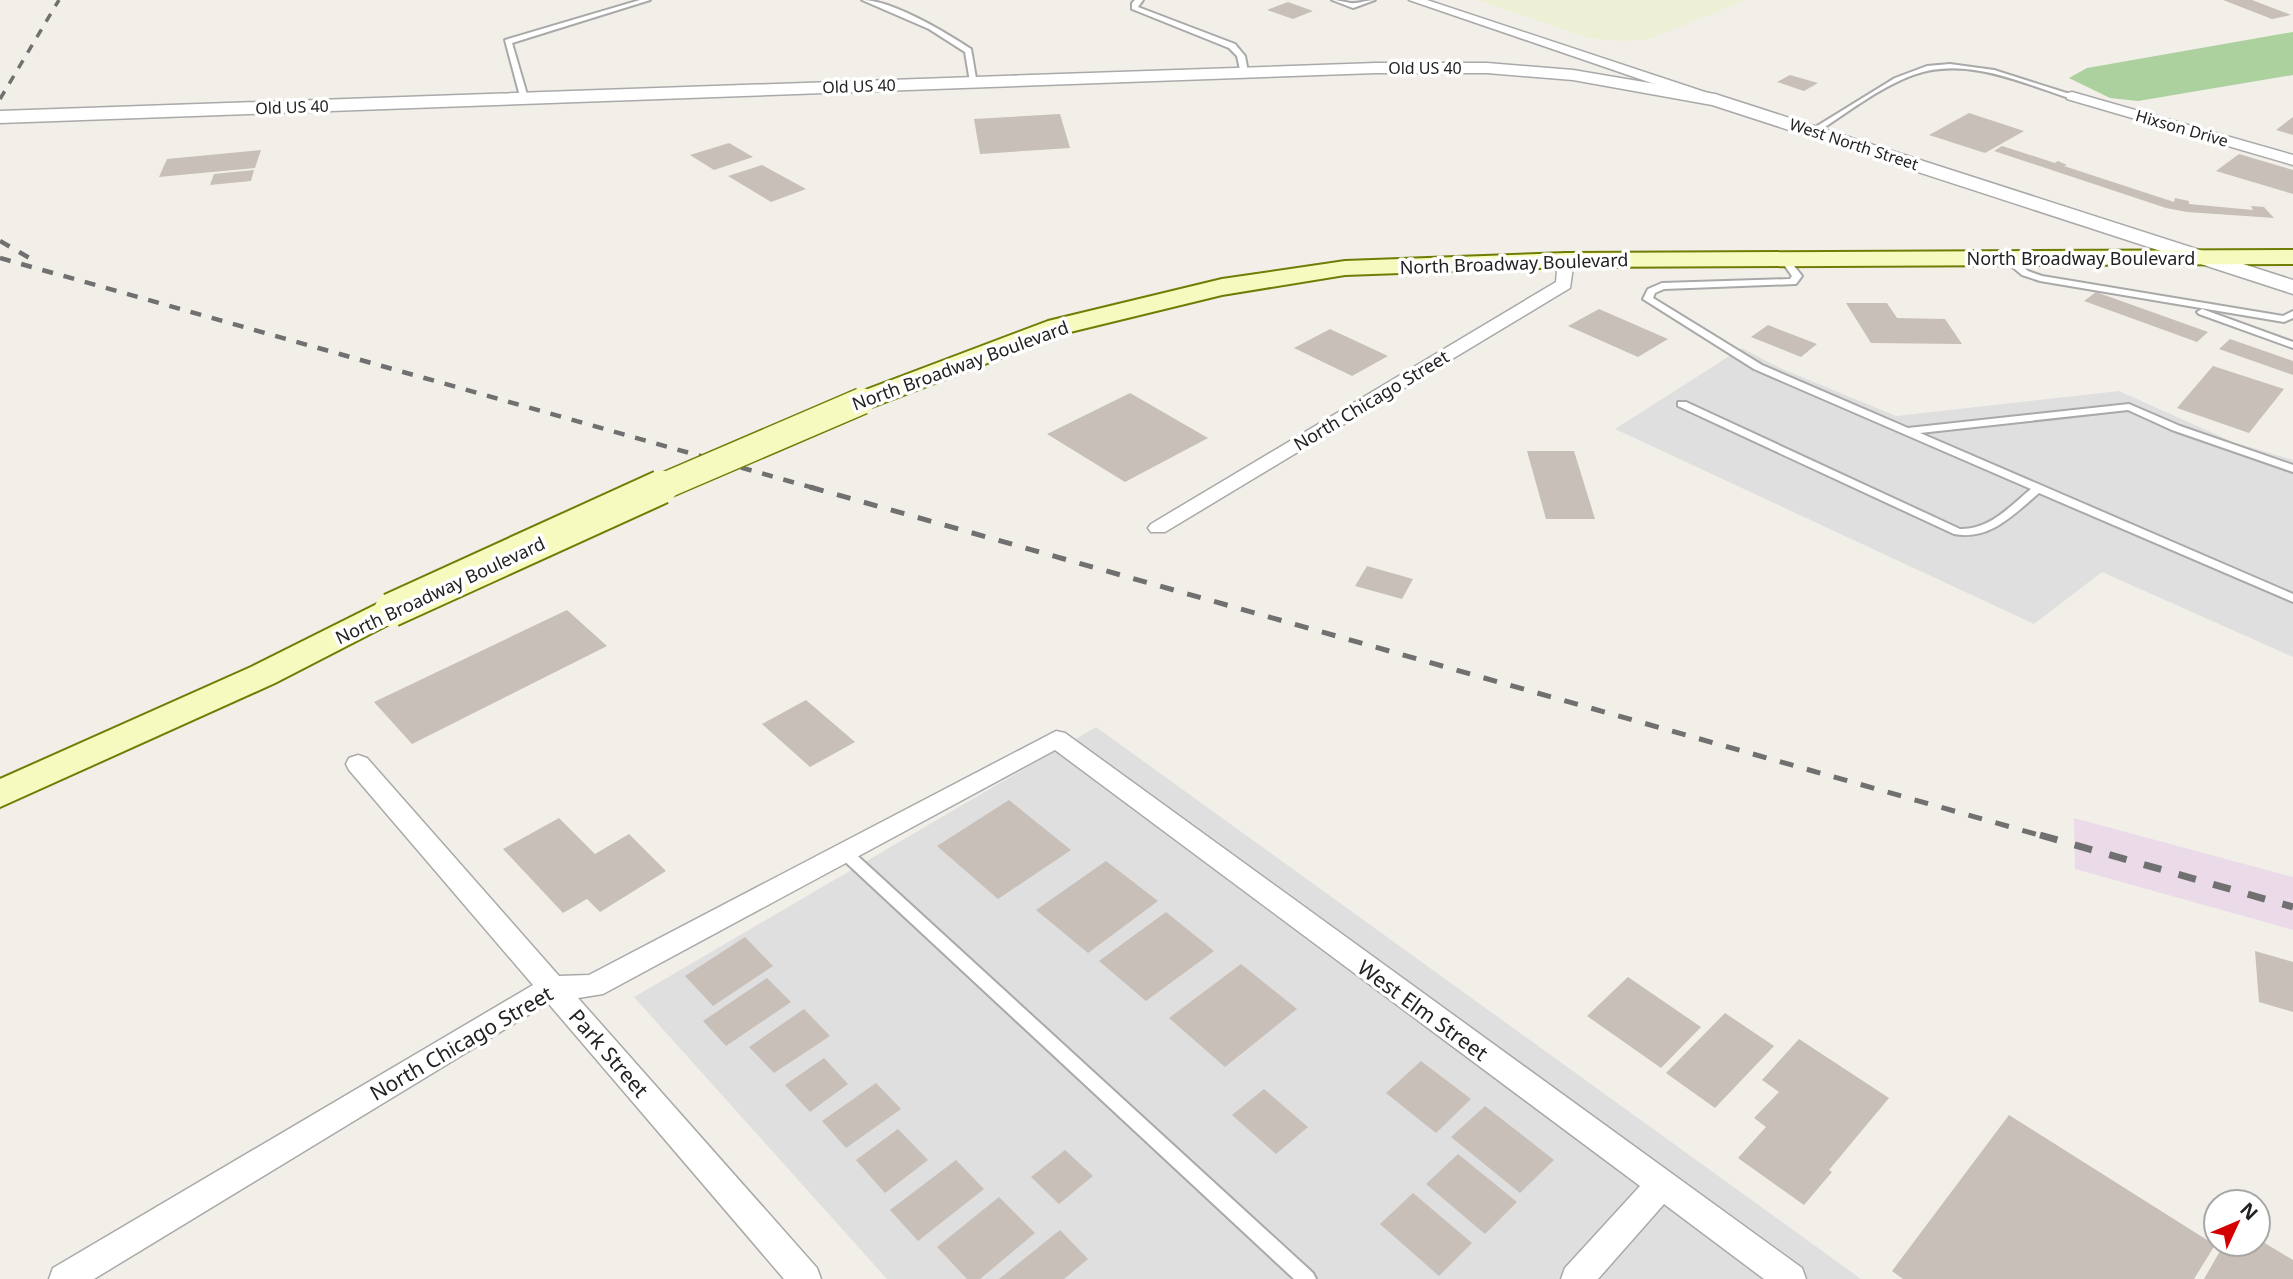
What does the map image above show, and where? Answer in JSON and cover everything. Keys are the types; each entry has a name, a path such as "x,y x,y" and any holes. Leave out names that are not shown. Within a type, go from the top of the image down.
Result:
{"main road":[{"name":"North Broadway Boulevard","path":"0,794 263,675 391,610 708,466 862,401 1057,327 1222,287 1345,268 1566,260 2293,257"}],"street":[{"name":"West North Street","path":"1415,0 2293,287"},
{"name":"Old US 40","path":"0,117 1376,68 1487,68 1573,75 1715,100"},
{"name":"Hixson Drive","path":"2072,96 2293,160"},
{"name":"North Chicago Street","path":"1158,528 1564,285 1566,260"},
{"name":"North Chicago Street","path":"65,1279 552,987 593,986 1056,739"},
{"name":"West Elm Street","path":"1056,739 1790,1279"},
{"name":"Park Street","path":"358,764 805,1279"},
{"path":"1577,1279 1661,1185"}],"lane":[{"path":"524,99 508,42 646,0"},
{"path":"865,0 912,17 943,33 968,51 974,82"},
{"path":"1140,0 1134,8 1143,13 1233,46 1241,56 1244,72"},
{"path":"1335,0 1353,6 1372,0"},
{"path":"1813,131 1893,82 1912,73 1939,67 1973,68 2072,96"},
{"path":"2007,258 2025,273 2040,278 2290,318"},
{"path":"1784,259 1797,276 1793,282 1662,286 1651,291 1648,299 1758,367 2293,598"},
{"path":"2172,301 2293,345"},
{"path":"1682,404 1958,532 1971,534 1985,531 2038,488"},
{"path":"1907,431 2129,407 2176,428 2293,469"},
{"path":"844,852 1307,1279"}],"shaded area":[{"path":"1742,348 1780,368 1896,416 2119,391 2233,442 2293,460 2293,657 2102,572 2034,624 1615,429"},
{"path":"1096,727 1861,1279 887,1279 634,997"},
{"path":"2074,818 2293,877 2293,930 2075,869"}],"green space":[{"path":"1477,0 1746,0 1649,39 1622,41 1588,38"},
{"path":"2293,32 2293,75 2138,101 2110,98 2069,78 2087,68"}],"building":[{"path":"2223,0 2252,0 2291,15 2272,19"},
{"path":"1288,2 1313,11 1293,19 1267,10"},
{"path":"1790,75 1818,83 1804,91 1777,82"},
{"path":"1969,113 2024,131 1985,153 1929,135"},
{"path":"1060,114 1070,148 980,154 974,119"},
{"path":"2293,117 2293,135 2276,130"},
{"path":"729,143 753,157 714,170 690,155"},
{"path":"2002,146 2055,163 2058,161 2067,165 2064,166 2174,202 2175,198 2189,201 2189,204 2253,210 2251,206 2264,207 2274,218 2166,208 1994,151"},
{"path":"261,150 255,168 159,177 167,159"},
{"path":"2239,154 2293,170 2293,194 2216,171"},
{"path":"762,165 806,189 771,202 728,176"},
{"path":"254,170 251,181 210,185 214,174"},
{"path":"2096,292 2208,332 2197,342 2084,301"},
{"path":"1846,303 1887,303 1897,318 1945,319 1962,344 1871,343"},
{"path":"1599,309 1668,339 1638,357 1568,326"},
{"path":"1768,325 1817,344 1801,357 1751,337"},
{"path":"1330,329 1388,356 1352,376 1294,348"},
{"path":"2230,339 2293,361 2293,375 2219,349"},
{"path":"2213,366 2284,389 2249,433 2177,408"},
{"path":"1130,393 1208,438 1125,482 1047,434"},
{"path":"1527,451 1574,451 1595,519 1546,519"},
{"path":"1367,566 1413,579 1402,599 1355,586"},
{"path":"567,610 607,646 412,744 374,702"},
{"path":"806,700 855,742 810,767 762,724"},
{"path":"1009,800 1071,850 998,899 937,846"},
{"path":"559,818 595,854 629,834 666,871 600,912 587,899 563,913 503,849"},
{"path":"1106,861 1158,901 1088,953 1036,910"},
{"path":"1166,912 1214,951 1146,1001 1099,961"},
{"path":"745,937 773,966 713,1006 685,976"},
{"path":"2255,951 2293,962 2293,1012 2259,1002"},
{"path":"1241,964 1297,1009 1225,1067 1169,1018"},
{"path":"1628,977 1701,1027 1661,1068 1587,1016"},
{"path":"767,978 791,1002 726,1046 703,1021"},
{"path":"804,1009 830,1036 774,1073 749,1047"},
{"path":"1725,1013 1774,1046 1715,1108 1666,1073"},
{"path":"1799,1039 1889,1098 1829,1170 1832,1172 1804,1205 1738,1158 1766,1127 1754,1118 1779,1092 1762,1080"},
{"path":"824,1058 848,1084 810,1112 785,1085"},
{"path":"1421,1061 1471,1099 1436,1133 1386,1093"},
{"path":"876,1083 901,1109 846,1148 822,1121"},
{"path":"1264,1089 1308,1127 1276,1154 1232,1115"},
{"path":"1485,1106 1554,1160 1520,1193 1451,1137"},
{"path":"2009,1115 2202,1237 2202,1258 2207,1258 2194,1279 1903,1279 1892,1271"},
{"path":"898,1129 928,1160 885,1193 856,1160"},
{"path":"1065,1150 1093,1176 1059,1204 1031,1177"},
{"path":"1458,1154 1517,1202 1485,1234 1426,1184"},
{"path":"956,1160 984,1189 918,1241 890,1210"},
{"path":"1413,1193 1472,1243 1439,1276 1380,1224"},
{"path":"999,1197 1035,1233 980,1279 967,1279 937,1247"},
{"path":"1060,1230 1088,1259 1064,1279 999,1279"},
{"path":"2272,1247 2293,1260 2293,1279 2204,1279 2216,1258 2272,1258"}],"railway":[{"path":"0,99 59,0"},
{"path":"0,241 33,260"},
{"path":"0,258 817,489"},
{"path":"810,487 2046,837"},
{"path":"2040,835 2293,907"}]}
